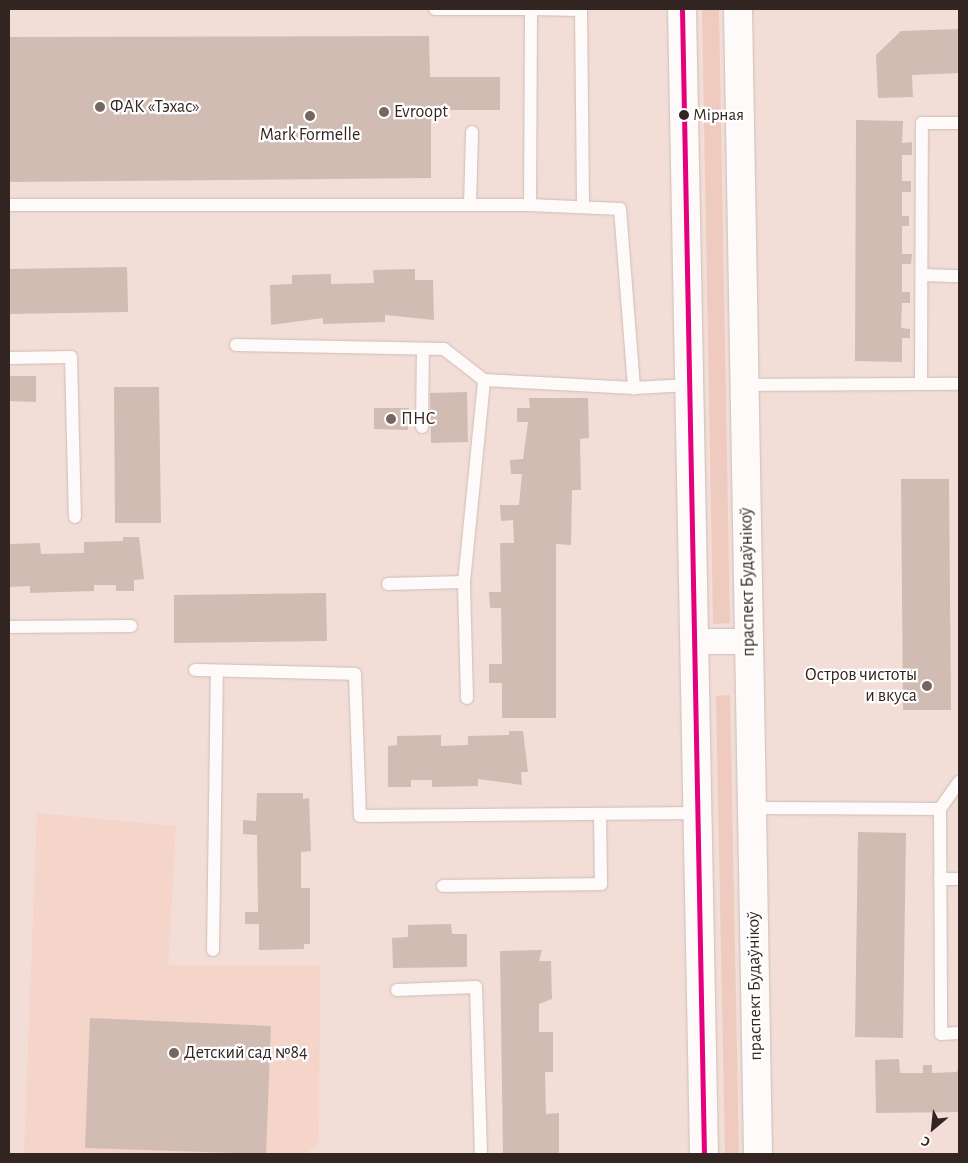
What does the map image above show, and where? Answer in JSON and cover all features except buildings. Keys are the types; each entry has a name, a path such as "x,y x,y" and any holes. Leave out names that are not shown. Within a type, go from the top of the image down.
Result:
{"main road":[{"path":"682,9 704,1154"},
{"name":"праспект Будаўнікоў","path":"738,9 758,1154"}],"street":[{"path":"694,641 749,641"}],"lane":[{"path":"435,9 582,10 583,207"},
{"path":"530,9 530,205"},
{"path":"922,384 924,275 922,123 959,123"},
{"path":"470,206 472,132"},
{"path":"9,205 530,205 620,209 634,388"},
{"path":"924,275 959,276"},
{"path":"236,345 444,349 484,380 634,388 690,385"},
{"path":"422,427 423,349"},
{"path":"9,358 72,357 75,517"},
{"path":"466,698 464,582 484,380"},
{"path":"744,385 959,384"},
{"path":"388,584 464,582"},
{"path":"9,627 131,626"},
{"path":"195,670 354,674 360,816 698,814"},
{"path":"213,950 217,671"},
{"path":"959,782 940,809 941,1034 959,1033"},
{"path":"752,808 940,809"},
{"path":"444,886 601,884 600,814"},
{"path":"940,879 959,879"},
{"path":"397,990 476,987 481,1154"}],"shaded area":[{"path":"702,9 719,9 730,623 713,624"},
{"path":"730,695 739,1154 725,1154 716,696"},
{"name":"Детский сад №84","path":"37,813 176,826 168,965 320,965 319,1141 307,1154 24,1154"}],"transit line":[{"path":"682,9 704,1154"}],"place":[{"name":"ФАК «Тэхас»","path":"100,107"},
{"name":"Evroopt","path":"384,112"},
{"name":"Мірная","path":"684,115"},
{"name":"Mark Formelle","path":"310,116"},
{"name":"ПНС","path":"391,419"},
{"name":"Остров чистоты и вкуса","path":"927,686"},
{"name":"Детский сад №84","path":"174,1053"}]}
